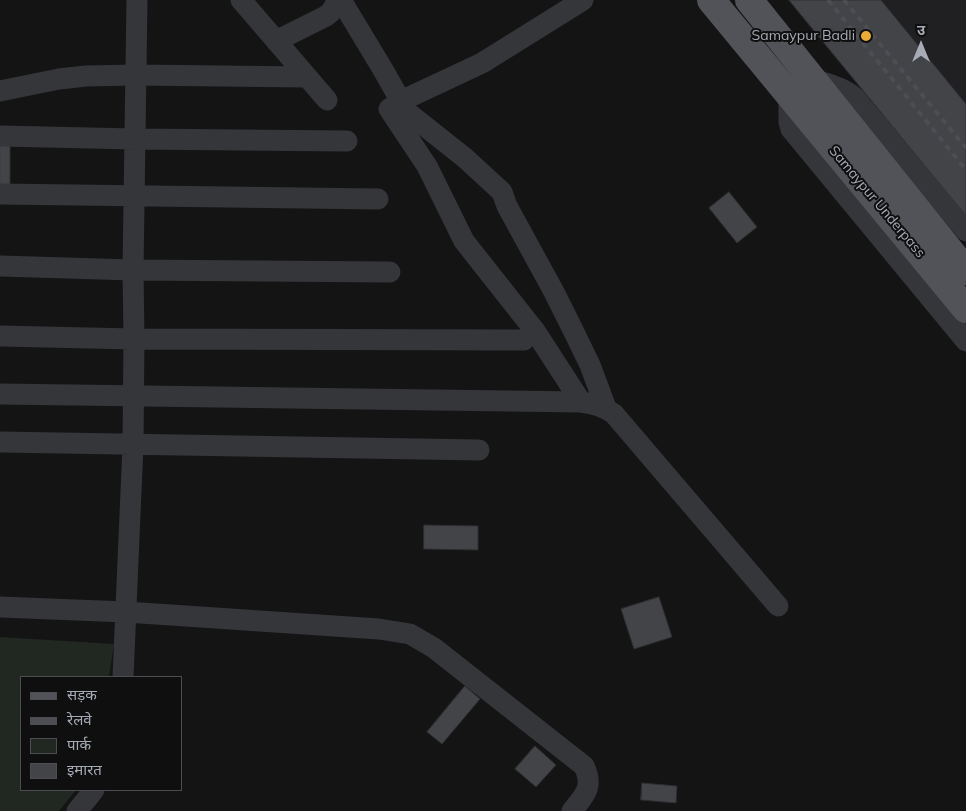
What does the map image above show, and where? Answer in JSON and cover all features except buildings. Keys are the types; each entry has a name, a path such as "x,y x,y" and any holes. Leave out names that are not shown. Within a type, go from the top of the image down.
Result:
{"main road":[{"name":"Samaypur Underpass","path":"711,0 966,309"},
{"name":"Samaypur Underpass","path":"749,0 966,270"}],"street":[{"path":"123,676 134,397 133,270 137,0"},
{"path":"241,0 327,100"},
{"path":"276,41 326,16 331,12 338,0"},
{"path":"341,0 407,112 465,158 502,192 507,206 554,292 590,364 606,408"},
{"path":"582,402 535,331 464,241 427,166 388,109 482,63 583,0"},
{"path":"0,91 59,79 86,76 136,74 307,77"},
{"path":"812,79 849,92 966,231"},
{"path":"789,94 790,129 966,341"},
{"path":"0,136 347,141"},
{"path":"0,194 378,199"},
{"path":"0,266 133,270 390,272"},
{"path":"0,336 134,339 524,340"},
{"path":"0,394 582,402 598,405 614,414 778,606"},
{"path":"0,442 479,450"},
{"path":"0,607 126,612 379,629 410,634 434,648 584,766 589,776 588,786 585,795 572,811"},
{"path":"77,811 93,791"}],"shaded area":[{"path":"789,0 966,0 966,207"}],"green space":[{"path":"0,637 114,644 109,676 20,676 20,791 75,791 59,811 0,811"}],"railway":[{"path":"828,0 966,170"},
{"path":"844,0 966,148"}],"place":[{"name":"Samaypur Badli","path":"866,36"}]}
